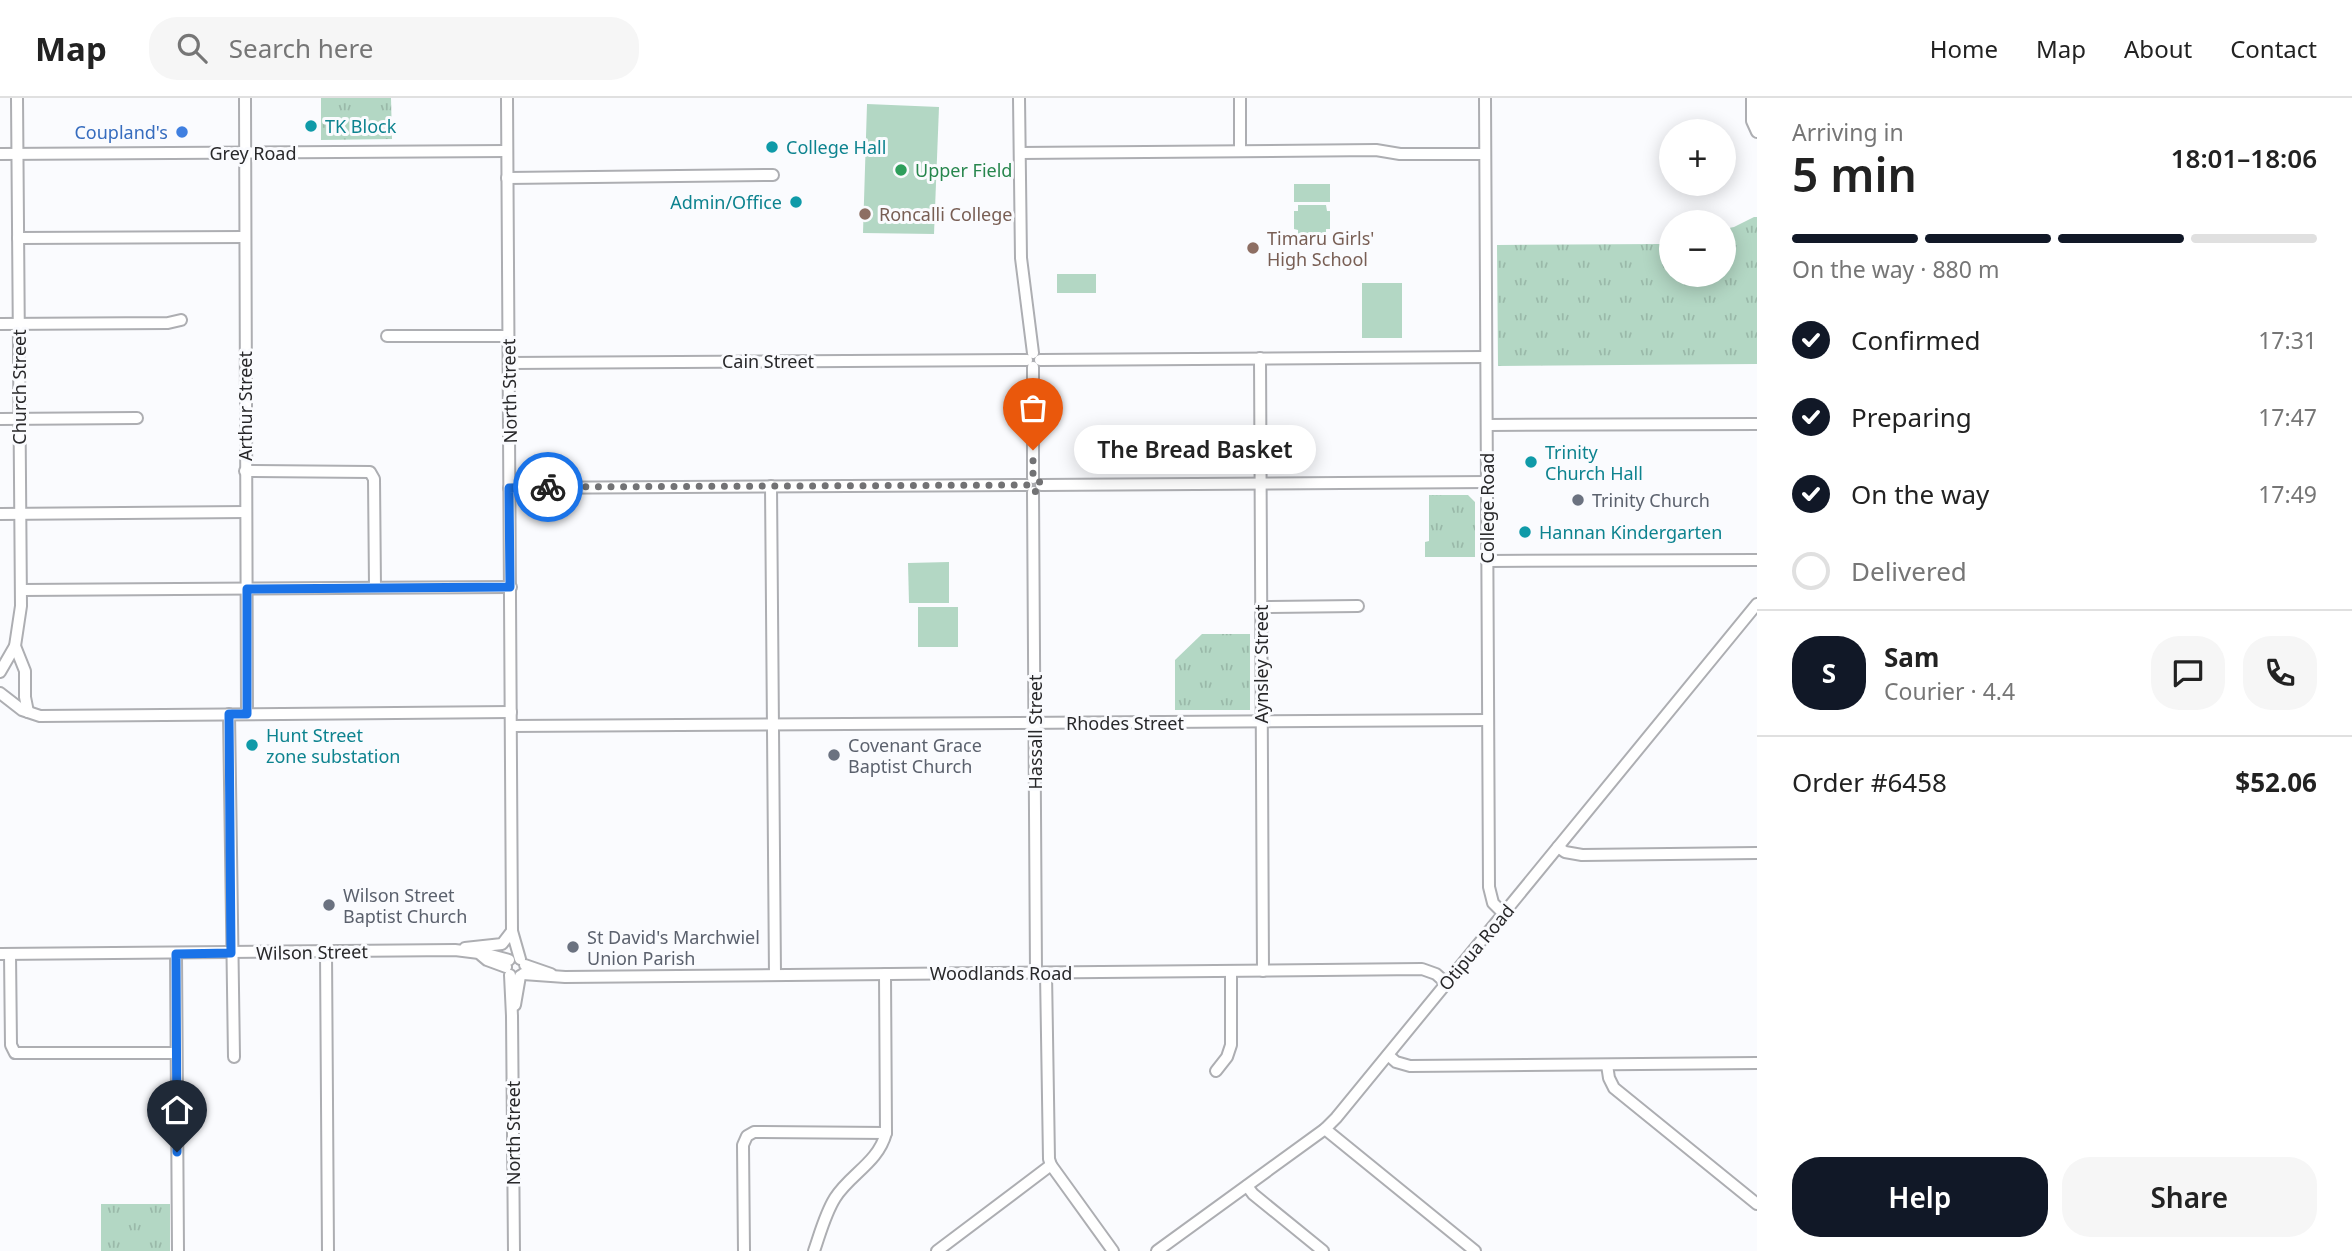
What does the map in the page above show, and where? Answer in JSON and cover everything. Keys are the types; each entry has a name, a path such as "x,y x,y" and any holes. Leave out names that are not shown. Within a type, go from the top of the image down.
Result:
{"street":[{"name":"Church Street","path":"0,672 15,646 21,590 17,98"},
{"name":"Arthur Street","path":"245,98 247,714"},
{"name":"North Street","path":"507,98 512,934 515,967 512,1016 514,1251"},
{"name":"Hassall Street","path":"1020,98 1021,258 1033,360 1035,723 1041,973 1051,1165"},
{"path":"1240,98 1240,151"},
{"name":"College Road","path":"1485,98 1490,896 1503,913"},
{"path":"1752,98 1752,121 1757,132"},
{"path":"1020,153 1376,150 1400,154 1485,154"},
{"name":"Grey Road","path":"0,154 507,151"},
{"path":"507,178 773,175"},
{"path":"18,238 245,237"},
{"path":"0,324 168,323 181,320"},
{"path":"387,336 508,336"},
{"name":"Cain Street","path":"510,363 1486,357"},
{"name":"Aynsley Street","path":"1260,358 1263,971"},
{"path":"0,419 137,418"},
{"path":"1486,425 1757,424"},
{"path":"246,471 370,472 374,479 375,587"},
{"path":"509,488 1487,482"},
{"path":"771,486 775,975"},
{"path":"0,514 246,512"},
{"path":"1487,561 1757,560"},
{"path":"21,590 510,587"},
{"name":"Otipua Road","path":"1161,1250 1325,1129 1757,604"},
{"path":"1261,607 1358,607"},
{"path":"15,646 25,671 28,712"},
{"path":"0,693 18,707 40,716 511,712"},
{"path":"229,714 233,1057"},
{"name":"Rhodes Street","path":"511,726 1488,720"},
{"path":"1558,847 1569,853 1582,855 1757,853"},
{"name":"Wilson Street","path":"455,950 475,945 500,944 512,934"},
{"name":"Wilson Street","path":"5,954 455,950 480,954 487,960 515,967"},
{"path":"326,952 328,1251"},
{"path":"5,954 11,1045 15,1053 176,1053"},
{"path":"176,954 178,1251"},
{"name":"Woodlands Road","path":"515,967 545,971 553,976 1422,969 1436,974 1446,983"},
{"path":"1216,1071 1227,1057 1231,1045 1231,971"},
{"path":"814,1251 835,1198 874,1157 884,1142 885,974"},
{"path":"1388,1055 1396,1062 1410,1066 1757,1063"},
{"path":"1607,1065 1614,1088 1757,1204"},
{"path":"1325,1129 1475,1251"},
{"path":"744,1251 743,1144 747,1136 754,1132 886,1132"},
{"path":"937,1251 1051,1165 1113,1251"},
{"path":"1247,1186 1253,1194 1323,1251"}],"green space":[{"path":"321,98 391,98 392,139 321,140"},
{"name":"Upper Field","path":"867,104 939,107 934,234 863,233"},
{"path":"1294,184 1330,184 1330,202 1294,202"},
{"path":"1298,205 1326,205 1327,211 1330,211 1330,229 1326,229 1326,236 1298,236 1298,230 1294,229 1294,211 1298,211"},
{"path":"1757,217 1757,364 1498,366 1497,245 1659,244 1659,287 1736,287 1736,226"},
{"path":"1057,274 1096,274 1096,293 1057,293"},
{"path":"1362,283 1402,283 1402,338 1362,338"},
{"path":"1429,495 1468,495 1475,502 1475,557 1425,557 1425,542 1429,541"},
{"path":"949,562 949,603 909,603 908,563"},
{"path":"918,607 958,607 958,647 918,647"},
{"path":"1202,634 1250,634 1250,710 1175,710 1175,660"},
{"path":"101,1204 170,1204 170,1251 101,1251"}],"way so far":[{"path":"548,487 1027,485 1033,492 1038,491 1041,485 1033,478 1033,450"}],"place":[{"name":"TK Block","path":"311,126"},
{"name":"Coupland's","path":"182,132"},
{"name":"College Hall","path":"772,147"},
{"name":"Upper Field","path":"901,170"},
{"name":"Admin/Office","path":"796,202"},
{"name":"Roncalli College","path":"865,214"},
{"name":"Timaru Girls' High School","path":"1253,248"},
{"name":"The Bread Basket","path":"1033,450"},
{"name":"Trinity Church Hall","path":"1531,462"},
{"name":"Trinity Church","path":"1578,500"},
{"name":"Hannan Kindergarten","path":"1525,532"},
{"name":"Hunt Street zone substation","path":"252,745"},
{"name":"Covenant Grace Baptist Church","path":"834,755"},
{"name":"Wilson Street Baptist Church","path":"329,905"},
{"name":"St David's Marchwiel Union Parish","path":"573,947"}],"route":[{"path":"177,1152 176,954 231,953 229,714 247,714 247,589 510,587 509,488 548,487"}]}
